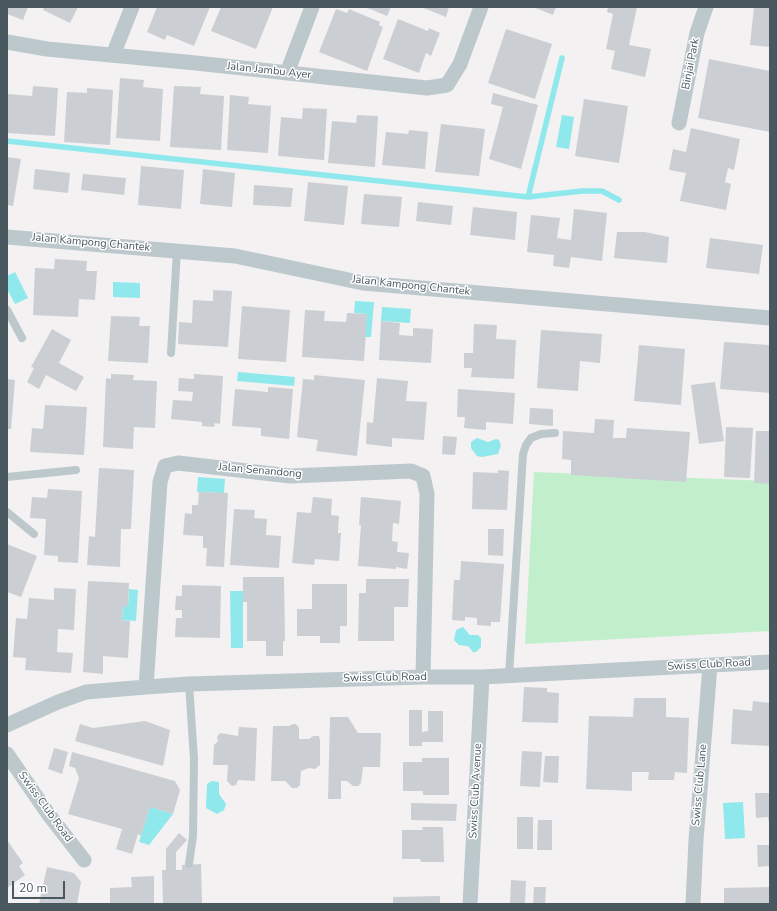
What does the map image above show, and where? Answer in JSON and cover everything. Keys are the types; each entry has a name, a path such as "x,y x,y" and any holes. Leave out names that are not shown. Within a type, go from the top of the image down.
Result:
{"street":[{"path":"113,55 132,7"},
{"path":"287,73 312,7"},
{"name":"Jalan Jambu Ayer","path":"7,42 47,49 427,88 447,85 460,64 481,7"},
{"name":"Binjai Park","path":"679,122 697,33 706,7"},
{"name":"Jalan Kampong Chantek","path":"7,237 235,256 363,282 770,318"},
{"name":"Jalan Senandong","path":"146,687 160,482 165,466 178,462 290,476 410,471 423,476 427,494 423,677"},
{"name":"Swiss Club Road","path":"7,725 58,702 86,692 146,687 189,684 509,676 770,662"},
{"name":"Swiss Club Lane","path":"693,904 696,840 710,666"},
{"name":"Swiss Club Avenue","path":"470,904 482,677"},
{"name":"Swiss Club Road","path":"7,754 49,815 84,860"}],"lane":[{"path":"171,353 177,250"},
{"path":"7,310 22,338"},
{"path":"509,676 523,454 526,445 531,438 541,434 555,433"},
{"path":"7,477 76,470"},
{"path":"7,512 34,534"},
{"path":"189,684 194,758 193,836 190,864"}],"green space":[{"path":"534,472 770,481 770,631 525,644"}],"water":[{"path":"562,115 574,117 569,149 556,147"},
{"path":"15,272 28,298 15,304 7,289 7,276"},
{"path":"113,282 140,283 140,298 113,297"},
{"path":"355,301 374,302 371,337 365,337 367,314 354,313"},
{"path":"382,307 411,309 410,323 381,321"},
{"path":"238,372 295,377 294,386 237,381"},
{"path":"477,438 488,442 496,439 499,440 501,445 498,454 482,457 477,456 471,448 471,442"},
{"path":"198,477 225,479 224,493 197,492"},
{"path":"129,589 138,590 136,621 122,620 123,606 128,606"},
{"path":"230,591 243,591 243,648 231,648"},
{"path":"463,627 470,635 478,635 481,638 481,647 476,652 473,652 468,646 459,645 454,640 456,630"},
{"path":"212,781 219,782 219,794 226,804 224,810 217,814 206,808 207,784"},
{"path":"743,802 745,838 725,839 723,803"},
{"path":"150,807 173,814 149,845 139,842"}],"building":[{"path":"7,7 28,7 23,20 7,14"},
{"path":"44,7 78,7 70,23 43,10"},
{"path":"157,7 210,7 194,46 167,35 165,40 147,32"},
{"path":"221,7 273,7 256,49 211,31"},
{"path":"365,7 391,7 387,16"},
{"path":"421,7 449,7 446,17"},
{"path":"533,7 556,7 553,15"},
{"path":"608,7 637,7 629,45 651,49 645,77 611,69 615,51 606,49 613,14 607,12"},
{"path":"754,7 770,7 770,47 750,45"},
{"path":"336,9 347,13 349,9 380,22 379,25 383,27 367,71 319,52"},
{"path":"398,19 428,31 429,28 440,33 431,56 426,53 419,73 383,59"},
{"path":"506,29 552,44 535,99 488,83"},
{"path":"709,59 770,71 770,132 698,118"},
{"path":"120,78 144,80 143,87 163,89 160,141 116,138"},
{"path":"33,86 58,88 55,136 7,133 8,94 32,96"},
{"path":"174,86 201,87 200,94 224,96 221,150 170,147"},
{"path":"87,88 113,90 110,145 64,142 67,92 87,93"},
{"path":"493,93 538,105 521,169 489,159 503,107 491,104"},
{"path":"230,95 249,97 248,104 271,106 268,153 227,150"},
{"path":"584,99 628,106 619,163 575,156"},
{"path":"303,108 327,109 324,160 278,156 281,117 302,119"},
{"path":"357,115 378,116 375,167 328,163 332,121 356,123"},
{"path":"441,124 485,129 479,176 435,172"},
{"path":"691,128 740,139 734,170 728,168 725,182 731,184 726,210 680,201 686,173 669,170 673,149 686,152"},
{"path":"409,130 428,132 425,169 382,165 386,132 408,134"},
{"path":"7,157 21,159 13,206 7,205"},
{"path":"141,166 184,170 181,209 138,205"},
{"path":"35,169 70,173 68,193 33,189"},
{"path":"203,169 235,173 232,207 200,204"},
{"path":"83,174 126,178 124,195 81,190"},
{"path":"308,182 348,186 344,225 304,221"},
{"path":"254,185 293,188 291,207 253,205"},
{"path":"364,194 402,197 399,227 361,224"},
{"path":"418,202 453,206 451,225 416,221"},
{"path":"473,207 517,212 515,240 470,235"},
{"path":"574,209 607,213 602,261 571,257 569,268 553,266 554,255 527,252 531,215 560,218 557,238 571,240"},
{"path":"617,232 645,232 669,237 667,263 614,258"},
{"path":"710,238 763,245 759,274 706,268"},
{"path":"55,259 87,261 86,271 97,271 95,300 79,299 78,317 33,315 35,268 54,269"},
{"path":"213,290 232,291 228,347 178,344 179,322 192,323 193,300 213,301"},
{"path":"242,306 290,310 286,362 238,359"},
{"path":"305,310 325,311 324,321 346,322 347,313 367,314 364,361 302,357"},
{"path":"111,316 140,317 139,326 150,326 148,363 108,361"},
{"path":"381,321 400,323 399,335 413,336 413,328 433,329 431,363 379,360"},
{"path":"474,324 497,325 496,339 516,340 514,379 471,377 472,368 464,368 464,353 473,353"},
{"path":"52,329 71,340 59,363 84,377 76,391 46,375 39,389 27,382 34,368 31,367"},
{"path":"541,330 602,334 600,363 580,361 578,391 537,388"},
{"path":"724,342 770,345 770,393 720,389"},
{"path":"639,345 685,349 681,405 634,401"},
{"path":"111,374 134,375 133,380 157,381 155,428 134,427 133,449 103,447 106,378 111,379"},
{"path":"194,374 223,376 220,424 215,423 214,427 202,426 202,422 171,419 173,400 192,401 193,392 178,391 179,378 194,379"},
{"path":"314,375 365,380 357,456 316,451 318,440 297,437 303,379 314,380"},
{"path":"377,378 408,381 406,401 427,402 424,440 392,438 392,447 366,444 367,422 373,423"},
{"path":"7,379 15,380 11,429 7,429"},
{"path":"715,382 724,441 699,444 691,385"},
{"path":"268,387 293,389 289,439 261,436 261,428 232,426 235,389 268,392"},
{"path":"458,389 515,393 513,424 486,422 486,430 464,428 465,417 457,417"},
{"path":"45,405 87,407 84,455 30,452 32,428 43,429"},
{"path":"530,408 553,409 553,426 529,424"},
{"path":"595,419 614,420 613,438 626,438 627,428 690,432 686,482 571,475 571,460 562,459 563,431 594,433"},
{"path":"726,427 753,428 750,478 724,477"},
{"path":"756,431 770,431 770,484 754,483"},
{"path":"443,436 457,437 455,455 442,454"},
{"path":"99,468 134,470 131,529 121,529 120,567 87,565 89,536 95,537"},
{"path":"498,470 509,471 507,510 472,509 473,472 498,473"},
{"path":"48,489 82,491 78,563 58,562 58,556 44,555 46,519 30,518 32,497 47,498"},
{"path":"199,492 228,493 224,567 206,566 207,548 203,548 203,536 183,535 185,513 192,514 192,505 198,505"},
{"path":"313,497 332,499 331,515 339,516 338,533 341,533 339,561 315,559 314,565 292,563 297,512 311,513"},
{"path":"361,497 401,501 399,524 393,523 392,541 398,542 397,552 409,553 407,569 396,567 396,569 358,566 361,525 359,525"},
{"path":"234,509 255,510 254,518 267,519 266,535 281,536 279,568 230,565"},
{"path":"488,529 504,529 503,556 488,555"},
{"path":"7,544 37,556 21,597 7,592"},
{"path":"461,561 504,564 500,622 491,622 491,626 477,625 477,618 465,617 465,621 452,620 454,580 460,580"},
{"path":"243,577 284,577 285,641 283,641 283,656 266,656 266,641 247,641 247,602 243,602"},
{"path":"366,579 409,579 408,607 394,607 394,641 358,641 359,593 366,593"},
{"path":"88,581 129,583 128,607 123,606 122,620 130,621 128,658 103,656 103,674 83,672"},
{"path":"312,584 347,584 347,626 340,626 340,643 320,643 320,636 297,636 297,609 312,609"},
{"path":"182,585 221,586 220,638 175,637 176,618 182,618 182,610 175,610 176,596 182,596"},
{"path":"54,588 76,589 74,630 58,629 57,652 73,653 71,673 25,670 26,658 13,657 16,618 27,619 29,598 54,600"},
{"path":"524,687 547,688 547,692 559,693 558,723 522,722"},
{"path":"634,698 666,698 666,717 689,718 687,773 675,772 674,780 648,780 649,772 632,772 632,791 586,789 589,716 633,717"},
{"path":"753,701 770,703 770,746 731,744 733,709 752,711"},
{"path":"409,710 422,710 422,732 428,731 428,711 443,711 443,742 422,742 422,746 409,746"},
{"path":"330,717 348,717 358,733 381,733 380,767 363,767 361,783 358,786 353,786 347,781 341,781 341,799 328,799"},
{"path":"145,721 170,730 163,766 75,741 80,724 93,728"},
{"path":"296,724 299,728 299,739 309,739 313,736 319,736 320,740 320,765 315,769 309,768 301,771 300,785 297,788 292,788 285,781 271,781 273,726 289,726"},
{"path":"239,727 257,728 255,781 238,780 236,785 232,786 227,781 228,765 213,765 214,745 218,741 217,737 220,733 238,736"},
{"path":"54,748 68,752 62,774 48,769"},
{"path":"522,751 542,752 540,787 520,786"},
{"path":"72,752 175,781 180,790 173,814 150,807 141,836 138,834 132,854 116,849 122,829 68,814 79,778 75,768 69,766"},
{"path":"545,756 559,756 558,783 543,782"},
{"path":"422,758 449,758 449,795 423,795 423,791 403,791 403,762 422,762"},
{"path":"755,793 770,793 770,830 768,817 756,818"},
{"path":"411,803 457,804 456,821 411,820"},
{"path":"517,817 533,817 533,849 517,849"},
{"path":"538,820 552,820 552,850 537,850"},
{"path":"422,827 443,827 444,862 421,862 420,859 402,859 402,830 423,830"},
{"path":"179,833 187,840 176,852 176,870 182,870 182,865 201,864 202,904 163,904 162,870 166,870 166,849"},
{"path":"7,840 23,863 19,866 25,875 7,888"},
{"path":"757,845 770,845 770,866 758,867"},
{"path":"47,867 74,873 81,882 77,904 39,904"},
{"path":"154,876 154,904 110,904 110,888 132,887 131,877"},
{"path":"511,880 526,881 525,904 510,904"},
{"path":"534,887 546,887 545,904 533,904"},
{"path":"770,887 770,904 724,904 724,888"},
{"path":"440,896 440,904 393,904 393,897"}],"waterway":[{"path":"528,197 562,58"},
{"path":"7,141 528,197 582,191 602,191 619,200"}]}
